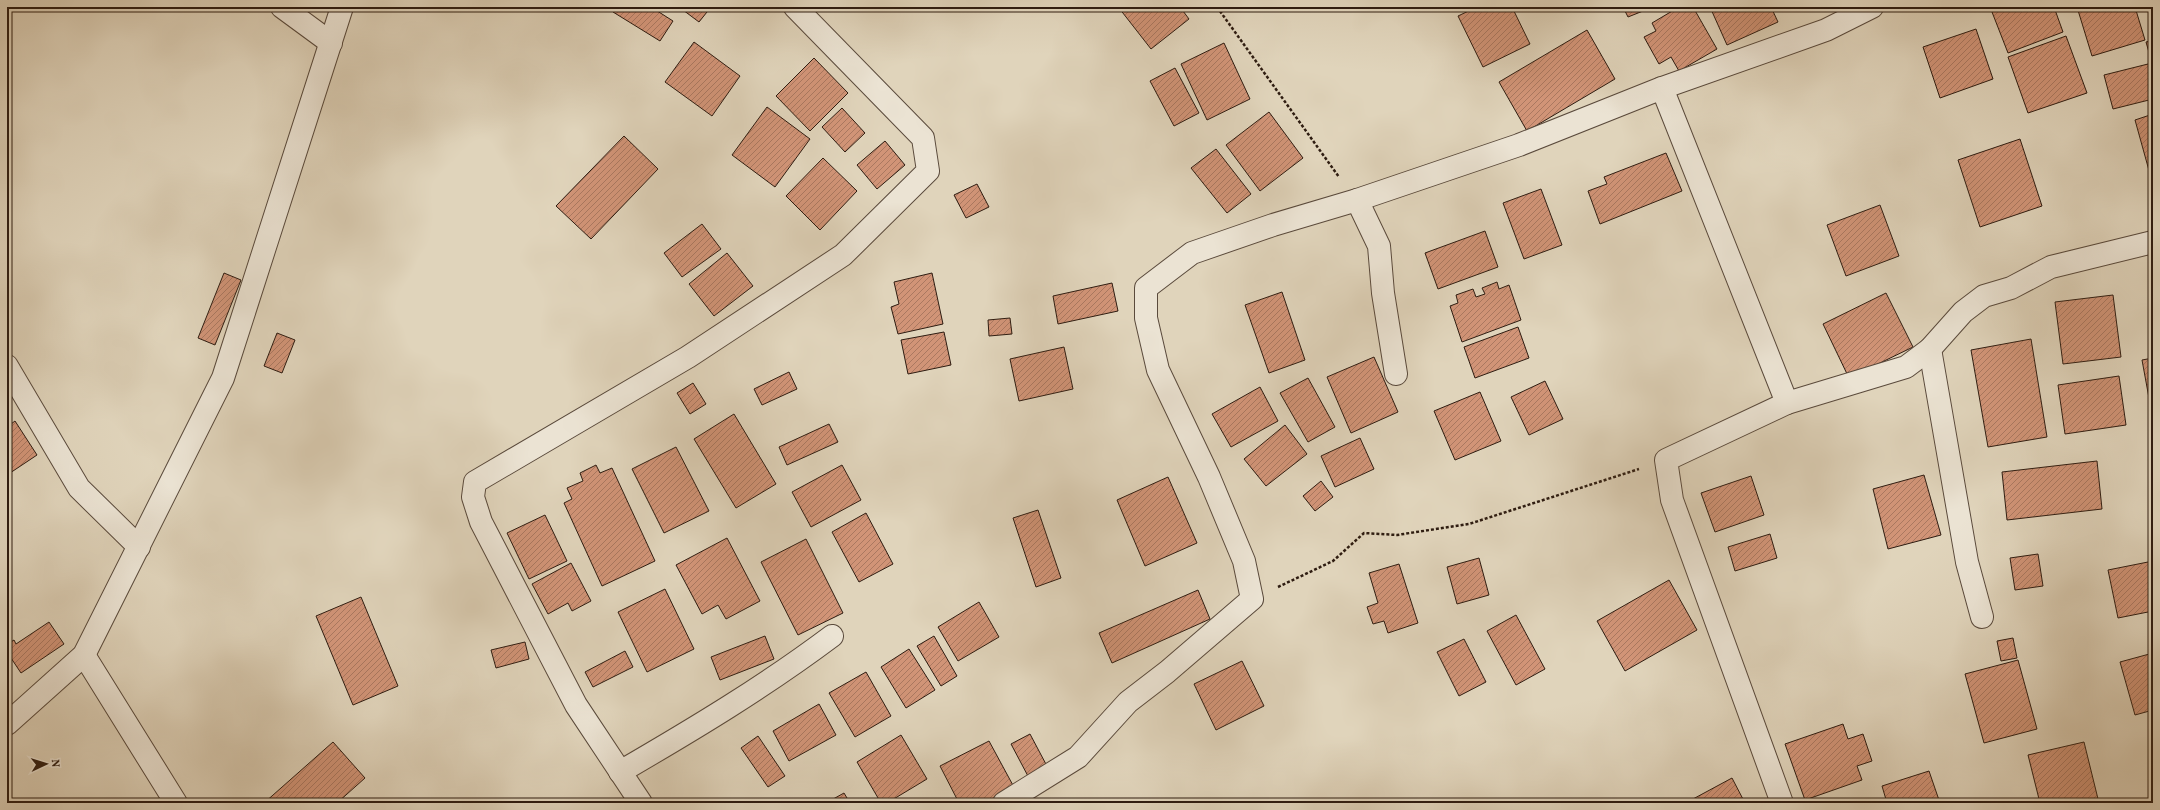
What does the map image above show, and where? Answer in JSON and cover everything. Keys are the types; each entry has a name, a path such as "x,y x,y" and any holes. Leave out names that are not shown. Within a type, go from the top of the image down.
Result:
{"street":[{"path":"282,7 331,43"},
{"path":"7,724 84,655 223,378 342,7"},
{"path":"641,803 576,705 481,522 473,497 475,482 688,357 843,255 928,171 923,138 795,7"},
{"path":"1004,803 1078,757 1128,702 1167,672 1252,599 1244,561 1209,477 1158,370 1146,318 1146,288 1192,253 1273,225 1357,200 1519,145 1662,88 1826,30 1872,7"},
{"path":"1662,88 1787,403"},
{"path":"1357,200 1379,246 1383,293 1396,374"},
{"path":"1782,803 1672,500 1666,460 1787,403 1906,367 1930,349 1963,312 1984,296 2011,288 2051,267 2153,242"},
{"path":"1930,349 1967,562 1982,617"},
{"path":"7,366 79,488 139,547"},
{"path":"620,772 721,713 784,673 832,636"},
{"path":"84,655 176,803"}],"path":[{"path":"1217,7 1287,106 1357,200"},
{"path":"1252,599 1333,561 1364,533 1397,535 1469,524 1666,460"}],"building":[{"path":"616,7 651,7 673,21 660,41 613,12"},
{"path":"679,7 711,7 699,22"},
{"path":"1180,7 1189,19 1151,49 1119,8"},
{"path":"1477,7 1512,7 1530,44 1483,67 1458,16"},
{"path":"1623,7 1653,7 1628,17"},
{"path":"1679,7 1693,7 1717,49 1679,71 1671,57 1659,64 1644,37 1656,31 1652,23"},
{"path":"1710,7 1771,7 1778,22 1727,45"},
{"path":"2004,7 2054,7 2063,32 2008,53 1992,12"},
{"path":"2077,7 2135,7 2145,40 2092,56"},
{"path":"1976,29 1993,79 1940,98 1923,47"},
{"path":"1587,30 1615,79 1527,131 1499,82"},
{"path":"2066,36 2087,93 2028,113 2008,57"},
{"path":"2153,40 2153,99 2113,109 2104,75 2152,63 2146,42"},
{"path":"694,42 740,76 712,116 665,82"},
{"path":"1224,43 1250,99 1207,120 1181,64"},
{"path":"814,58 848,93 810,131 776,96"},
{"path":"1175,68 1199,113 1174,126 1150,81"},
{"path":"767,107 810,139 775,187 732,155"},
{"path":"842,108 865,133 845,152 822,127"},
{"path":"1269,112 1303,158 1260,191 1226,145"},
{"path":"2153,114 2153,185 2135,120"},
{"path":"624,136 658,169 591,239 556,206"},
{"path":"2020,139 2042,206 1980,227 1958,160"},
{"path":"885,141 905,165 877,189 857,165"},
{"path":"1216,149 1251,194 1227,213 1191,168"},
{"path":"1666,153 1682,191 1600,224 1588,191 1607,184 1604,177"},
{"path":"823,158 857,191 820,230 786,196"},
{"path":"977,184 989,207 966,218 954,195"},
{"path":"1541,189 1562,245 1524,259 1503,203"},
{"path":"1880,205 1899,256 1846,276 1827,225"},
{"path":"702,224 721,249 682,277 664,253"},
{"path":"1485,231 1498,267 1438,289 1425,253"},
{"path":"727,253 753,286 714,316 689,284"},
{"path":"224,273 241,280 215,345 198,338"},
{"path":"932,273 943,324 898,334 891,307 899,304 894,282"},
{"path":"1497,282 1499,289 1509,285 1521,320 1462,342 1450,306 1458,303 1456,295 1473,289 1476,297 1485,294 1482,288"},
{"path":"1112,283 1118,311 1058,324 1053,296"},
{"path":"1282,292 1305,360 1269,373 1245,305"},
{"path":"1886,293 1913,347 1849,378 1823,324"},
{"path":"2113,295 2121,357 2063,364 2055,302"},
{"path":"1010,318 1012,334 989,336 988,320"},
{"path":"1518,327 1529,358 1475,378 1464,347"},
{"path":"944,332 951,365 908,374 901,340"},
{"path":"277,333 295,340 282,373 264,366"},
{"path":"2031,339 2047,437 1988,447 1971,350"},
{"path":"1064,347 1073,389 1019,401 1010,359"},
{"path":"1374,357 1398,412 1351,433 1327,377"},
{"path":"2153,358 2153,409 2151,409 2142,360"},
{"path":"789,372 797,389 762,405 754,389"},
{"path":"2119,376 2126,425 2065,434 2058,385"},
{"path":"1308,378 1335,427 1308,442 1280,393"},
{"path":"1545,381 1563,419 1529,435 1511,397"},
{"path":"693,383 706,404 690,414 677,393"},
{"path":"1260,387 1278,421 1231,447 1212,414"},
{"path":"1480,392 1501,441 1455,460 1434,411"},
{"path":"734,414 776,484 736,508 694,439"},
{"path":"15,421 37,455 7,475 7,427"},
{"path":"829,424 838,442 787,465 779,447"},
{"path":"1285,425 1307,454 1266,486 1244,459"},
{"path":"1360,438 1374,469 1335,487 1321,456"},
{"path":"676,447 709,511 664,533 632,469"},
{"path":"2097,461 2102,509 2007,520 2002,472"},
{"path":"596,465 600,473 612,468 655,561 602,586 564,503 572,499 567,488 583,481 580,473"},
{"path":"842,465 861,500 811,527 792,492"},
{"path":"1924,475 1941,535 1888,549 1873,489"},
{"path":"1751,476 1764,515 1715,532 1701,493"},
{"path":"1168,477 1197,543 1145,566 1117,500"},
{"path":"1321,481 1333,497 1315,511 1303,496"},
{"path":"1038,510 1061,578 1036,587 1013,518"},
{"path":"866,513 893,564 859,582 832,532"},
{"path":"545,515 567,561 529,579 507,533"},
{"path":"1770,534 1777,558 1735,571 1728,547"},
{"path":"727,538 760,601 726,619 718,605 702,614 676,565"},
{"path":"806,539 843,613 798,635 761,562"},
{"path":"2038,554 2043,586 2015,590 2010,558"},
{"path":"1479,558 1489,595 1457,604 1447,567"},
{"path":"2153,561 2153,611 2118,618 2108,570"},
{"path":"571,563 591,601 572,611 568,603 548,614 532,584"},
{"path":"1399,564 1418,623 1388,633 1384,621 1373,624 1367,607 1378,603 1369,573"},
{"path":"1669,580 1697,630 1625,671 1597,621"},
{"path":"665,589 694,649 647,672 618,612"},
{"path":"1198,590 1210,619 1112,663 1099,633"},
{"path":"361,597 398,686 353,705 316,616"},
{"path":"979,602 999,637 958,661 938,627"},
{"path":"1516,615 1545,669 1516,685 1487,631"},
{"path":"49,622 64,644 21,673 7,652 7,644 14,640 16,644"},
{"path":"765,636 774,659 720,680 711,657"},
{"path":"934,636 957,676 941,686 917,646"},
{"path":"2013,638 2017,658 2001,661 1997,641"},
{"path":"1464,639 1486,682 1459,696 1437,652"},
{"path":"525,642 529,659 496,668 491,650"},
{"path":"909,649 935,690 906,708 881,667"},
{"path":"625,651 633,667 593,687 585,672"},
{"path":"2153,653 2153,710 2135,715 2120,662"},
{"path":"2018,660 2037,729 1984,743 1965,674"},
{"path":"1242,661 1264,706 1216,730 1194,684"},
{"path":"866,672 891,716 855,737 829,693"},
{"path":"819,704 836,735 789,761 773,731"},
{"path":"1843,724 1848,739 1863,734 1872,761 1857,766 1862,780 1805,800 1785,744"},
{"path":"1030,734 1048,768 1029,778 1011,744"},
{"path":"901,735 927,779 887,803 881,803 857,762"},
{"path":"758,736 785,776 768,787 741,748"},
{"path":"989,741 1015,789 988,803 959,803 940,766"},
{"path":"333,742 365,778 337,803 264,803"},
{"path":"2084,742 2099,803 2040,803 2028,755"},
{"path":"1929,771 1940,803 1887,803 1882,786"},
{"path":"1732,778 1745,803 1695,803 1693,799"},
{"path":"844,793 850,803 826,803"}]}
